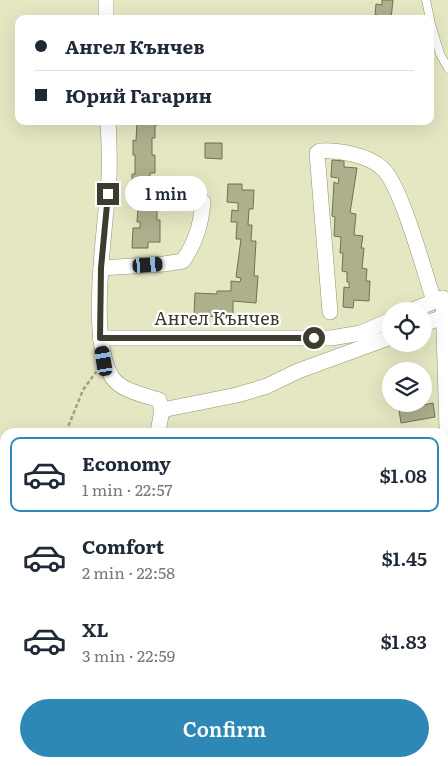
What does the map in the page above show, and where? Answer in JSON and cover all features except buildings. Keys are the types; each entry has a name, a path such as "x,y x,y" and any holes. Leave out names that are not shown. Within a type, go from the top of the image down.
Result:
{"street":[{"path":"106,0 106,15"},
{"path":"108,125 109,176 101,268 100,338 104,361 112,379 127,389 159,400 162,410 159,428"},
{"path":"330,312 317,153 320,151 363,157 384,169 399,198 442,298 447,428"},
{"path":"101,268 183,261 192,248 200,228 203,202"},
{"path":"432,321 443,317"},
{"name":"Ангел Кънчев","path":"100,338 331,338 361,333 382,324"},
{"path":"162,410 237,395 267,386 298,370 382,340"}],"lane":[{"path":"426,0 429,15"},
{"path":"434,34 440,54 448,68"}],"path":[{"path":"68,428 83,390 104,361"}],"route":[{"path":"108,194 101,268 100,338 314,338"}]}
